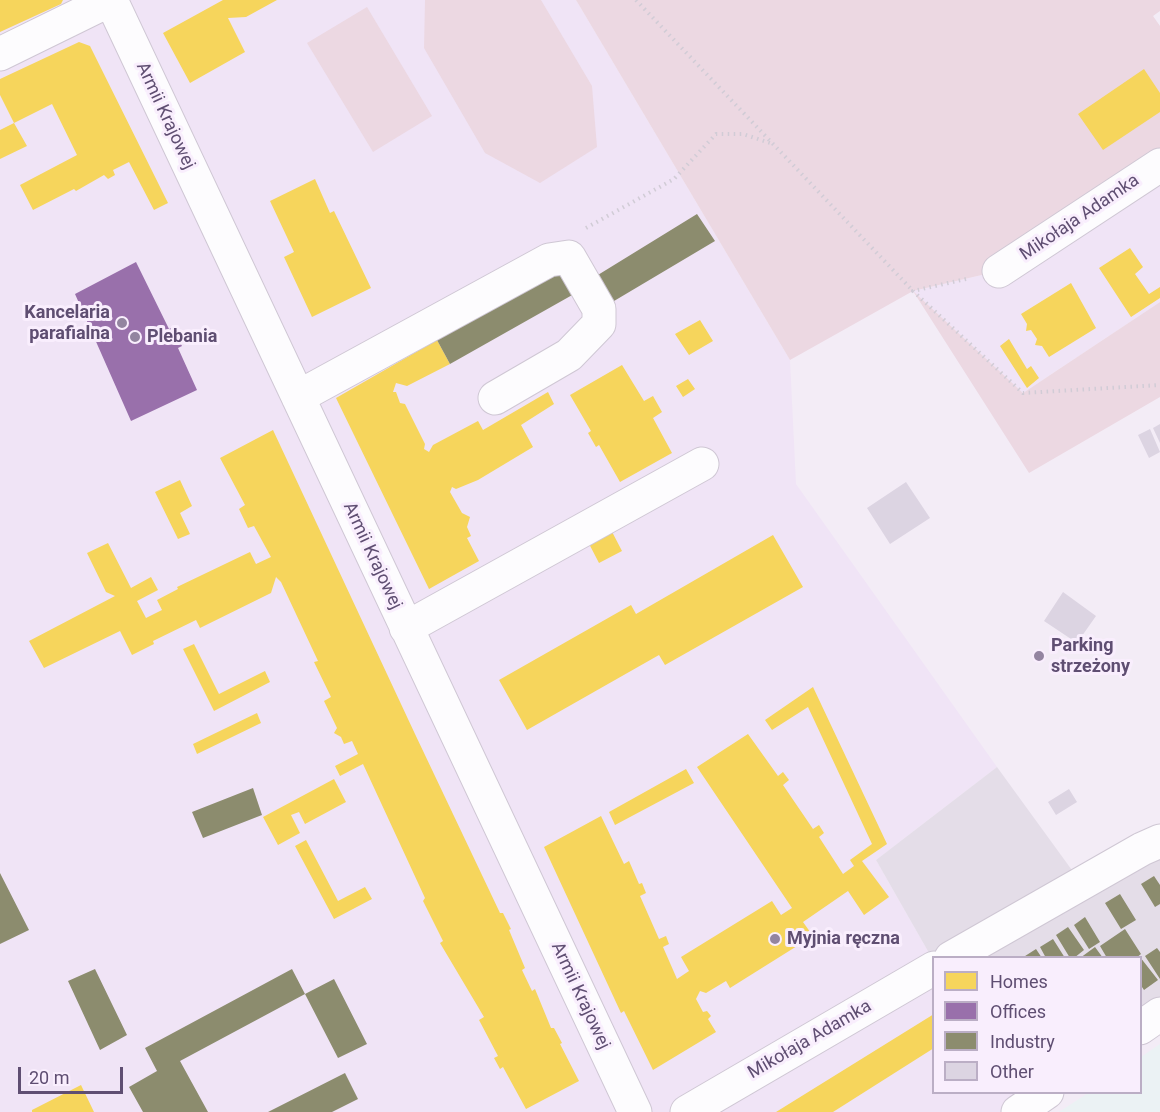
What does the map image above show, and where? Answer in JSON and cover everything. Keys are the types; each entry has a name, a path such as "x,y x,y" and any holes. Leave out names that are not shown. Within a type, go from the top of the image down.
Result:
{"street":[{"path":"0,54 110,0"},
{"name":"Armii Krajowej","path":"110,0 634,1112"},
{"name":"Mikołaja Adamka","path":"999,271 1160,165"},
{"path":"297,398 549,260 569,257 599,309 600,324 568,355 495,398"},
{"path":"406,628 702,464"},
{"path":"953,956 1160,841"},
{"name":"Mikołaja Adamka","path":"687,1112 932,969"},
{"path":"1142,1027 1160,1014"},
{"path":"1018,1112 1044,1094"}],"path":[{"path":"636,0 913,291 1023,393 1160,385"},
{"path":"716,134 743,134 773,144"},
{"path":"913,291 999,271"}],"shaded area":[{"path":"0,0 576,0 790,360 796,484 997,767 876,860 932,958 932,1094 1034,1094 1018,1112 0,1112"},
{"path":"425,0 541,0 592,86 597,147 540,183 485,153 424,48"},
{"path":"576,0 1160,0 1160,11 1153,16 1160,26 1160,165 999,271 913,291 790,360"},
{"path":"367,7 432,116 373,152 307,43"},
{"path":"1160,26 1160,302 1023,393 913,291 999,271"},
{"path":"913,291 1023,393 1160,302 1160,397 1029,473"},
{"path":"997,767 1082,884 1160,841 1160,1014 1142,1027 1142,956 932,956 932,958 876,860"},
{"path":"1160,1044 1160,1112 1059,1112 1086,1094 1142,1094 1142,1056"}],"building: Homes":[{"path":"0,0 63,0 61,4 0,32"},
{"path":"223,0 277,0 246,17 228,18 245,52 190,83 163,33"},
{"path":"79,42 90,46 168,203 154,210 129,162 113,170 115,175 108,179 104,175 76,191 74,189 33,210 20,185 77,155 52,104 14,123 0,95 0,79"},
{"path":"1144,69 1160,93 1160,112 1103,150 1078,114"},
{"path":"14,123 27,146 0,159 0,130"},
{"path":"315,179 330,213 334,211 371,288 312,317 284,257 294,252 270,201"},
{"path":"1130,248 1143,267 1135,274 1149,294 1160,287 1160,298 1131,317 1099,268"},
{"path":"1071,283 1096,328 1049,357 1042,346 1035,345 1037,339 1031,330 1026,331 1027,324 1021,314"},
{"path":"700,320 713,341 689,355 675,334"},
{"path":"1009,339 1027,369 1031,366 1039,378 1027,388 1000,346"},
{"path":"437,340 450,364 407,386 396,383 393,392 396,392 400,403 405,404 425,444 424,449 429,452 433,445 478,421 483,430 548,392 554,404 521,425 533,447 478,480 456,489 452,487 450,492 462,513 470,517 467,527 471,536 467,538 479,561 429,589 336,398"},
{"path":"622,365 644,401 653,396 662,412 653,418 672,453 620,482 599,445 596,447 588,433 591,431 570,395"},
{"path":"688,379 695,389 683,397 676,386"},
{"path":"273,430 500,913 503,913 511,929 509,930 525,968 522,970 532,991 535,989 551,1028 554,1028 562,1043 560,1044 579,1081 526,1109 503,1067 500,1069 494,1058 498,1056 479,1020 484,1017 440,943 443,941 423,901 425,898 363,764 340,776 335,766 358,754 352,741 344,744 341,737 334,733 337,728 324,701 331,697 314,662 318,661 281,582 276,577 271,593 200,628 196,620 153,641 154,644 132,655 120,631 44,668 29,641 115,596 106,592 87,553 108,543 131,588 151,577 158,590 137,601 146,618 162,610 157,600 178,589 177,587 250,552 256,564 271,557 254,526 248,528 239,509 245,505 220,458"},
{"path":"180,480 192,506 180,513 190,534 178,539 155,492"},
{"path":"609,526 622,551 599,563 586,538"},
{"path":"773,535 803,587 665,665 659,655 527,730 499,680 631,605 636,614"},
{"path":"194,644 219,694 265,671 270,682 214,711 183,649"},
{"path":"813,687 887,844 862,861 889,897 864,915 848,891 803,922 813,936 730,988 726,981 706,993 700,991 696,999 703,1012 707,1011 711,1016 708,1019 716,1032 653,1070 624,1011 621,1013 544,847 601,816 624,864 629,861 639,884 642,883 646,893 640,896 659,939 666,936 669,944 663,947 677,979 689,971 681,957 772,901 781,915 792,908 697,767 748,734 778,776 783,772 789,780 783,785 813,829 819,825 824,833 819,837 843,874 854,866 850,860 872,844 808,707 772,730 765,720"},
{"path":"257,713 261,723 197,754 193,744"},
{"path":"686,769 694,783 615,825 609,812"},
{"path":"334,779 346,802 305,824 299,812 291,815 300,833 278,845 263,817"},
{"path":"306,840 338,901 365,887 372,899 334,919 295,846"},
{"path":"932,1015 932,1049 833,1112 776,1112"},
{"path":"81,1085 94,1112 32,1112 32,1110"}],"building: Offices":[{"name":"Plebania","path":"136,262 169,329 172,328 182,346 178,348 197,390 131,421 75,294"}],"building: Industry":[{"path":"697,214 715,241 609,304 593,278"},
{"path":"561,270 574,294 450,364 437,340"},
{"path":"253,788 262,815 203,838 192,812"},
{"path":"0,873 29,930 0,944"},
{"path":"1154,876 1160,885 1160,904 1155,907 1141,884"},
{"path":"1120,894 1136,920 1121,929 1105,903"},
{"path":"1085,917 1100,942 1089,949 1074,925"},
{"path":"1068,927 1084,950 1076,956 1069,956 1056,935"},
{"path":"1125,929 1141,954 1138,956 1106,956 1100,946"},
{"path":"1053,939 1064,956 1045,956 1040,947"},
{"path":"1095,947 1102,956 1083,956"},
{"path":"1157,948 1160,952 1160,979 1145,956"},
{"path":"1036,949 1041,956 1025,956"},
{"path":"1142,960 1158,980 1144,990 1142,987"},
{"path":"95,969 127,1035 100,1050 68,981"},
{"path":"292,969 305,994 180,1061 208,1112 143,1112 129,1087 157,1071 145,1048"},
{"path":"334,979 367,1044 338,1058 305,994"},
{"path":"345,1073 358,1099 332,1112 268,1112"}],"building: Other":[{"path":"1160,424 1160,443 1153,428"},
{"path":"1150,429 1160,452 1149,458 1138,435"},
{"path":"906,482 930,518 890,544 867,508"},
{"path":"1063,592 1096,616 1077,643 1044,621"},
{"path":"1069,789 1077,802 1056,815 1048,802"}],"place":[{"name":"Kancelaria parafialna","path":"122,323"},
{"name":"Plebania","path":"135,337"},
{"name":"Parking strzeżony","path":"1039,656"},
{"name":"Myjnia ręczna","path":"775,939"}]}
